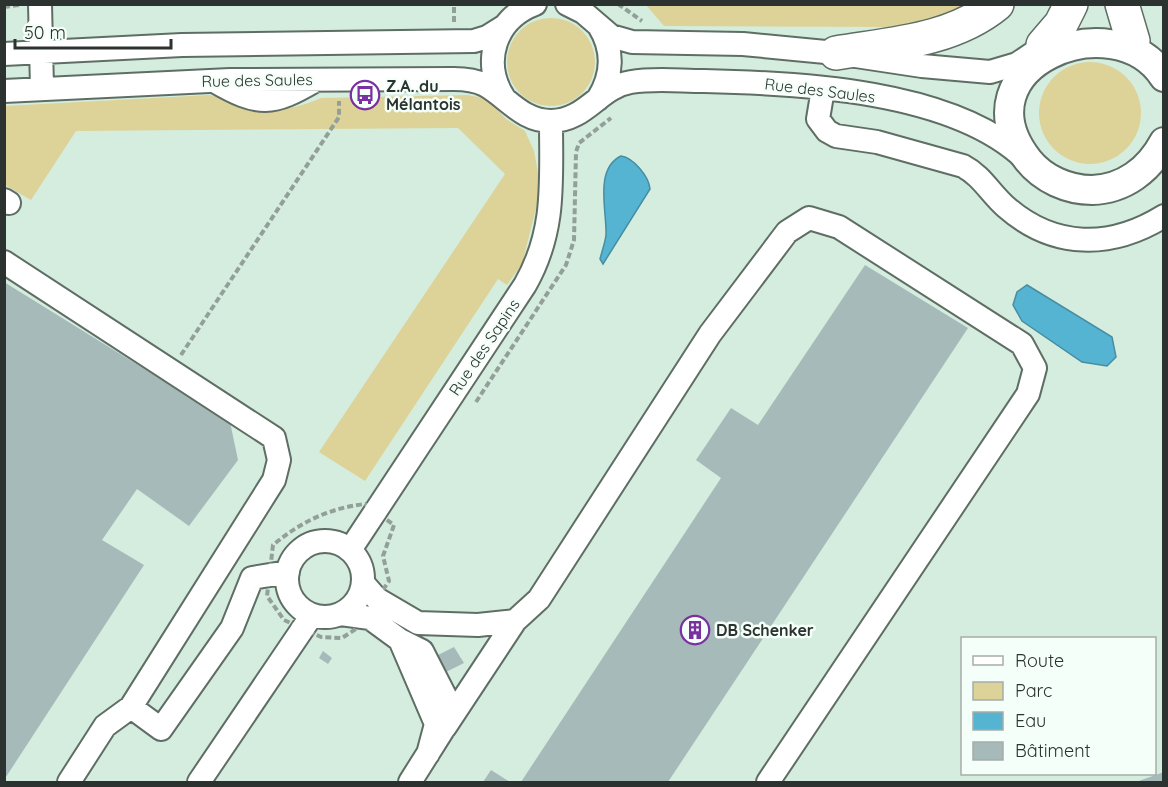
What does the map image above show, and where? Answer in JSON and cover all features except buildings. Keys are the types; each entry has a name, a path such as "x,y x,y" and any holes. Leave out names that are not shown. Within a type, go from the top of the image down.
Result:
{"highway":[{"path":"836,53 927,38 961,26 997,4"},
{"path":"1039,48 1061,24 1071,4"},
{"path":"1122,4 1133,41"}],"main road":[{"path":"1159,155 1121,184 1091,190 1061,184 1031,164 1014,135 1010,113 1016,80 1039,48 1071,32 1092,29 1113,33 1133,41 1154,60 1164,77"}],"street":[{"path":"40,4 42,88"},
{"path":"4,54 182,45 474,41 487,37 503,27 517,13 535,4"},
{"path":"567,4 583,12 621,40 632,42 743,44 990,72 1017,64 1039,48"},
{"path":"597,99 607,82 610,62 607,43 598,25"},
{"path":"503,27 495,45 492,64 496,82 505,99"},
{"name":"Rue des Saules","path":"4,91 213,80 470,80 483,84 528,116 551,121 575,116 608,90 632,81 758,82 899,100 955,117 1000,139 1031,164"},
{"path":"823,89 818,119 827,131 836,136 877,142 963,166 975,172 1004,206 1028,224 1054,235 1084,240 1104,239 1127,235 1164,216"},
{"name":"Rue des Sapins","path":"350,550 525,285 540,256 550,214 551,121"},
{"path":"410,783 515,621 539,599 710,334 787,232 809,218 839,227 1022,344 1035,368 1028,394 768,783"},
{"path":"4,262 274,438 279,460 274,480 130,707 105,726 69,783"},
{"path":"130,707 161,729 232,628 252,578 279,573 296,554 312,543 332,541 350,550 360,564 370,618 400,640 422,651 446,698 444,728"},
{"path":"279,573 308,622"},
{"path":"199,783 308,622 340,614 368,600"},
{"path":"340,614 356,602 368,600 418,623 478,625 515,621"},
{"path":"400,640 436,724 428,754"}],"path":[{"path":"4,7 26,4"},
{"path":"61,4 126,4"},
{"path":"170,370 339,117 329,79"},
{"path":"365,504 374,512 394,525 383,556 389,580 368,600 356,629 342,638 321,637 308,622 284,620 267,596 279,573 273,545 298,525 340,507 365,504"}],"shaded area":[{"path":"5,5 1163,5 1163,782 5,782"}],"green space":[{"path":"646,5 967,5 946,16 897,27 664,26"},
{"path":"542,18 560,18 576,25 588,37 595,53 595,71 588,87 576,99 560,106 542,106 526,99 514,87 507,71 507,53 514,37 526,25"},
{"path":"1090,62 1119,70 1133,84 1141,113 1133,142 1119,156 1090,164 1061,156 1047,142 1039,113 1047,84 1061,70"},
{"path":"210,95 253,107 278,109 305,104 321,98 468,95 488,99 506,119 525,131 534,151 541,189 522,264 507,285 498,279 365,481 319,452 505,174 458,128 76,131 31,200 5,185 5,106"}],"water":[{"path":"621,156 631,160 640,169 650,189 603,264 600,259 606,235 605,180 607,170"},
{"path":"1027,285 1112,337 1116,357 1107,366 1082,362 1022,321 1013,305 1017,292"}],"place":[{"name":"Z.A. du Mélantois","path":"365,95"},
{"name":"DB Schenker","path":"695,630"}]}
